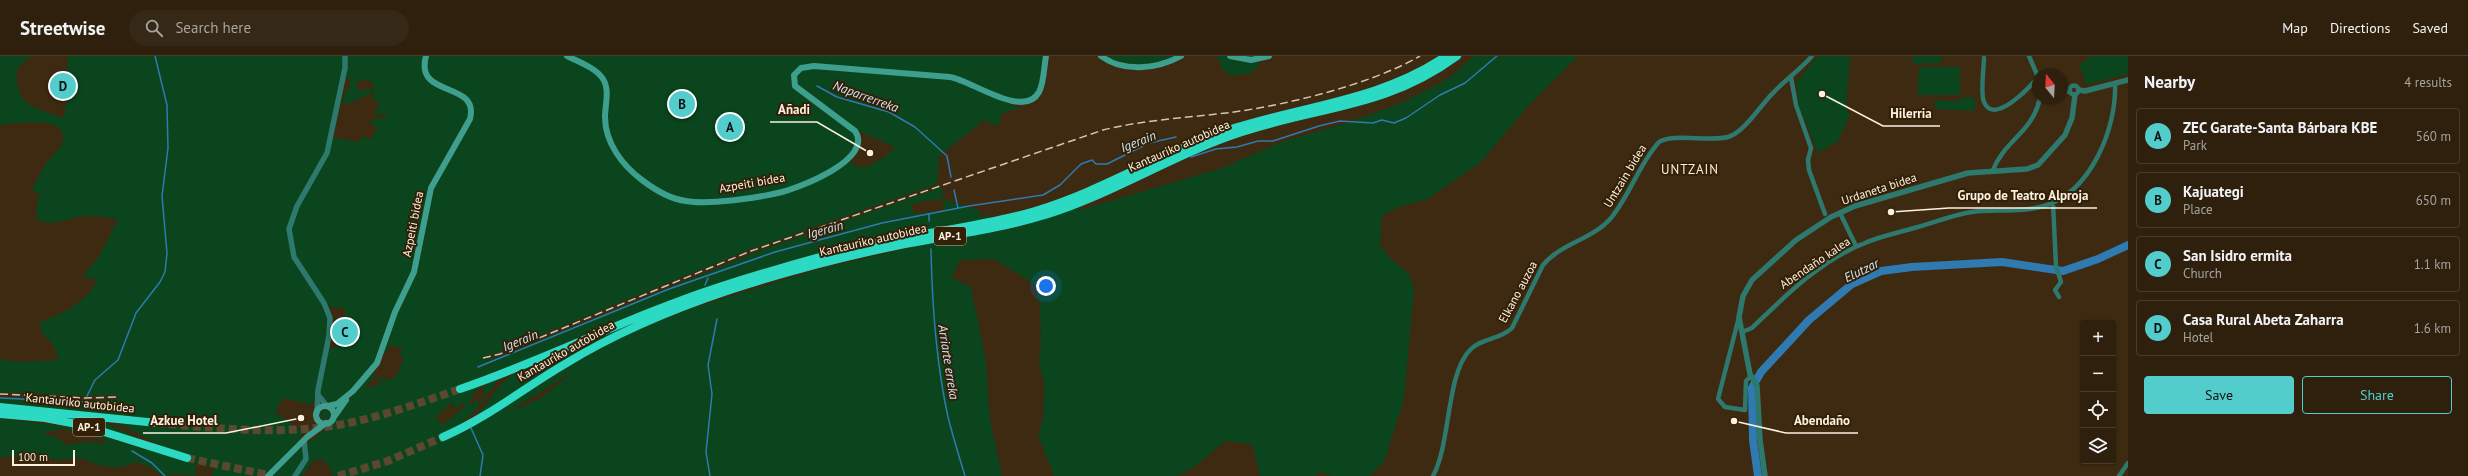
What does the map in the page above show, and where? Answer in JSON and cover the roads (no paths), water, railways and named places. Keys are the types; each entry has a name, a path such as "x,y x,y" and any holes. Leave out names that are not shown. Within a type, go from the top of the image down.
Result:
{"highway":[{"name":"Kantauriko autobidea","path":"460,389 503,374 658,309 749,278 848,250 992,221 1048,207 1105,185 1222,132 1273,116 1350,99 1385,88 1419,73 1446,56"},
{"name":"Kantauriko autobidea","path":"443,437 487,414 599,345 639,325 689,305 760,281 834,260 1001,226 1052,212 1107,192 1195,150 1237,134 1352,105 1389,94 1423,78 1457,56"},
{"name":"Kantauriko autobidea","path":"0,407 157,423"},
{"name":"Kantauriko autobidea","path":"0,414 45,418 82,425 187,458"}],"main road":[{"name":"Azpeiti bidea","path":"327,406 337,404 353,391 370,374 378,361 395,312 415,270 430,189 470,118 471,106 466,98 438,86 428,77 424,66 426,56"},
{"name":"Azpeiti bidea","path":"567,56 595,71 604,80 606,91 605,123 607,135 615,150 629,168 644,181 665,194 681,200 696,202 783,191 834,169 853,155 858,141 855,132 795,86 794,75 802,67 952,77 1005,100 1020,103 1031,100 1040,92 1046,56"},
{"path":"1101,56 1117,64 1130,66 1154,66 1181,56"},
{"path":"1230,56 1250,60 1269,56"},
{"name":"Azpeiti bidea","path":"333,418 353,391"},
{"path":"268,476 306,438 315,426 317,414 321,407 327,406 333,410 333,418 306,438"},
{"path":"317,414 321,422 326,423"}],"street":[{"path":"317,414 318,390 330,331 330,318 327,308 294,257 289,230 296,206 327,151 345,68 345,56"},
{"name":"Untzain bidea","path":"1611,218 1659,142 1668,138 1687,140 1732,136 1758,111 1775,90 1791,78 1812,56"},
{"path":"2029,56 2034,68"},
{"path":"1984,58 1983,98 1987,107 1992,110 2003,107 2018,97 2032,83"},
{"path":"1791,78 1796,105 1811,148 1808,160 1809,170 1825,214"},
{"path":"2077,92 2073,86 2070,91 2077,92 2128,80"},
{"name":"Abendaño kalea","path":"1742,332 1752,328 1802,282 1856,246 1967,213 2030,209 2053,203 2071,190 2097,160 2104,147 2116,96 2115,83"},
{"name":"Urdaneta bidea","path":"1765,476 1760,440 1757,386 1752,377 1739,317 1743,296 1756,276 1791,243 1840,213 1957,176 1993,170 2027,169 2038,165 2044,160 2068,130 2077,92"},
{"path":"1993,170 1996,160 2035,117 2038,104"},
{"path":"2053,203 2056,272 2061,282 2055,290 2059,297"},
{"path":"1840,213 1856,246"},
{"name":"Elkano auzoa","path":"1433,476 1442,455 1453,389 1467,354 1479,344 1506,335 1512,328 1543,265 1550,257 1586,238 1611,218"},
{"path":"1739,317 1718,399 1725,407 1745,410 1746,381 1752,377"},
{"path":"318,390 320,399 327,406"},
{"path":"296,476 306,459 306,438"},
{"path":"298,446 303,450 306,459"},
{"path":"2118,476 2128,463"}],"waterway":[{"path":"87,396 95,380 118,360 136,313 160,282 165,272 167,253 162,196 168,148 167,105 155,56"},
{"name":"Igerain","path":"1191,157 1216,149 1237,147 1258,141 1273,141 1319,126 1340,121 1373,123 1382,120 1394,123 1406,118 1440,95 1465,83 1497,56"},
{"name":"Naparrerreka","path":"817,86 837,97 889,112 915,127 947,156 951,177"},
{"name":"Igerain","path":"478,367 669,289 775,252 882,223 969,206 1043,195 1060,185 1081,164 1092,160 1096,164 1107,164 1149,143 1176,137"},
{"name":"Naparrerreka","path":"954,190 958,208"},
{"name":"Igerain","path":"929,214 929,221"},
{"name":"Elutzar","path":"1758,476 1753,440 1752,388 1761,372 1809,320 1852,284 1881,271 1912,267 2002,262 2063,271 2098,259 2128,245"},
{"name":"Arriarte erreka","path":"931,249 932,291 940,375 948,417 965,476"},
{"path":"705,285 708,278"},
{"path":"710,476 706,452 712,394 708,365 717,319"},
{"path":"0,398 84,402 85,400"},
{"path":"84,402 88,407"},
{"name":"Igerain","path":"471,428 483,455 480,476"},
{"path":"132,451 152,463 165,476"}],"tunnel":[{"path":"157,423 262,430 325,427 359,421 460,389"},
{"path":"338,476 388,461 443,437"},
{"path":"187,458 273,476"}],"railway":[{"path":"483,358 500,354 751,251 1103,130 1148,122 1249,110 1299,100 1326,93 1377,76 1420,56"},
{"path":"0,394 86,398 118,397"}],"place":[{"name":"Casa Rural Abeta Zaharra","path":"63,86"},
{"name":"Hilerria","path":"1822,94"},
{"name":"Kajuategi","path":"682,104"},
{"name":"ZEC Garate-Santa Bárbara KBE","path":"730,127"},
{"name":"Añadi","path":"870,153"},
{"name":"Grupo de Teatro Alproja","path":"1891,212"},
{"name":"San Isidro ermita","path":"345,332"},
{"name":"Azkue Hotel","path":"301,418"},
{"name":"Abendaño","path":"1734,421"}],"district":[{"name":"UNTZAIN","path":"1690,169"}]}
